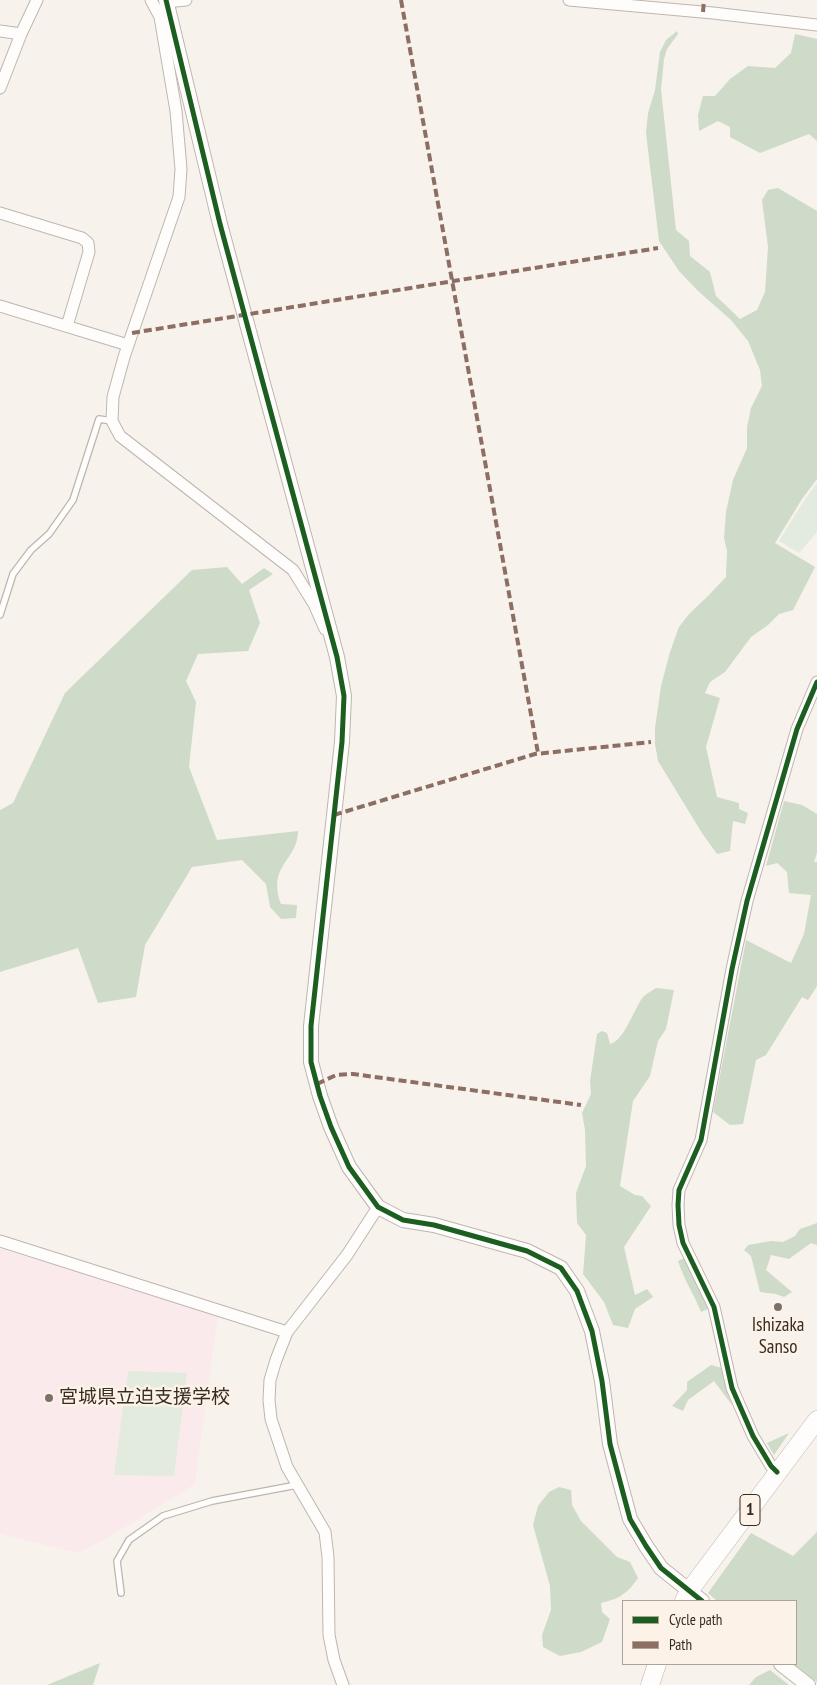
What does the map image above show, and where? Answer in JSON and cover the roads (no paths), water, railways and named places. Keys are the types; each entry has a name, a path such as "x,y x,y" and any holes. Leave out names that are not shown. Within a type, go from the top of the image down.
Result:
{"main road":[{"name":"1","path":"692,1598 777,1472 817,1420"},
{"path":"650,1685 657,1665"}],"street":[{"path":"0,88 21,34 37,0"},
{"path":"151,0 160,17 177,119 182,169 178,197 128,345 113,397 112,421 120,436 294,570 314,604 337,657"},
{"path":"186,0 166,1 223,234 337,657 344,696 342,742 311,1026 311,1062 320,1096 331,1127 349,1167 378,1207 402,1220 434,1226 527,1252 561,1268 578,1291 592,1332 602,1381 610,1444 630,1519 661,1568 692,1598"},
{"path":"569,0 713,13 817,25"},
{"path":"0,31 21,34"},
{"path":"0,213 82,238 88,243 89,252 67,326"},
{"path":"0,306 128,345"},
{"path":"777,1472 771,1466 753,1436 732,1388 714,1307 683,1242 679,1225 678,1205 679,1190 701,1140 732,969 747,901 797,729 817,682"},
{"path":"342,1685 329,1635 328,1557 324,1532 287,1467 271,1420 270,1380 288,1332 347,1255 378,1207"},
{"path":"0,1241 288,1332"},
{"path":"782,1665 808,1685"}],"lane":[{"path":"0,615 13,574 31,550 50,534 73,500 99,419 112,421"},
{"path":"121,1592 117,1561 129,1540 163,1516 212,1501 297,1485"}],"place":[{"name":"Ishizaka Sanso","path":"778,1307"},
{"name":"宮城県立迫支援学校","path":"49,1398"}]}
